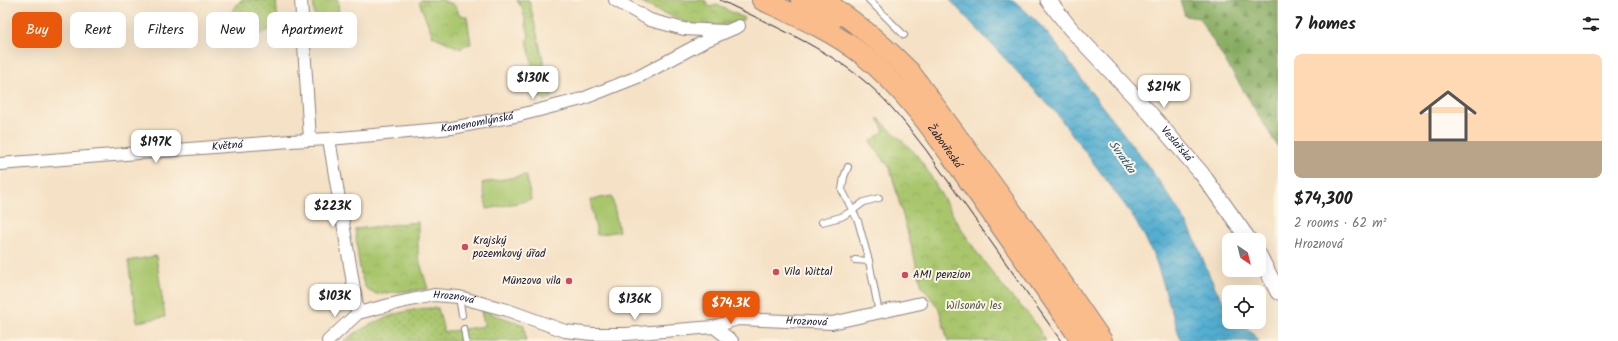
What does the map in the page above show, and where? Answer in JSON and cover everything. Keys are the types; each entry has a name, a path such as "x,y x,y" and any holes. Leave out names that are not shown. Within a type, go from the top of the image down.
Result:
{"highway":[{"name":"Žabovřeská","path":"762,0 839,38 862,54 887,75 902,91 953,158 1082,341"},
{"path":"780,0 796,9 811,23"},
{"path":"801,0 845,24 898,59"},
{"name":"Žabovřeská","path":"823,0 898,59 910,72 1037,246 1102,341"}],"street":[{"path":"301,0 310,139 329,139 358,313 328,341"},
{"path":"615,0 650,20 684,29 727,31 739,26"},
{"name":"Veslařská","path":"1048,0 1070,28 1148,111 1202,174 1244,233"},
{"name":"Kamenomlýnská","path":"329,139 452,128 520,115 582,99 640,76 727,31"},
{"name":"Květná","path":"0,164 310,139"},
{"path":"1266,269 1278,292"},
{"name":"Hroznová","path":"358,313 434,295 459,297 513,312 565,331 592,334 626,334 714,327 737,319 832,323 921,304"},
{"path":"714,327 732,341"}],"lane":[{"path":"869,0 904,35"},
{"path":"848,167 844,177 842,190 858,221 869,261 879,313"},
{"path":"822,222 852,211 864,202 880,198"},
{"path":"855,260 869,261"},
{"path":"459,297 462,315"},
{"path":"464,329 466,341"}],"green space":[{"path":"241,0 276,0 277,12 267,12 267,31 259,35 259,12 232,12"},
{"path":"313,0 338,0 339,12 314,12"},
{"path":"421,0 444,0 445,2 454,5 459,14 467,17 471,44 465,45 461,49 433,36 419,2"},
{"path":"517,0 529,0 552,98 544,101 543,97 539,98 527,40 529,36 522,7"},
{"path":"635,0 703,0 706,1 707,5 711,7 717,5 744,18 742,21 717,26 683,23 675,17"},
{"path":"1180,0 1278,0 1278,147 1199,18 1185,16"},
{"name":"Wilsonův les","path":"878,118 914,152 924,165 960,227 980,257 1009,294 1031,317 1046,341 948,341 939,309 922,286 890,168 870,142 884,131"},
{"path":"526,175 531,200 487,209 482,183"},
{"path":"612,196 619,231 597,235 590,200"},
{"path":"418,222 418,256 428,289 377,294 368,290 362,277 355,229"},
{"path":"156,256 165,317 137,322 128,261"},
{"path":"438,308 444,332 484,326 481,310 524,325 526,341 344,341 359,331 386,317 417,309"}],"water":[{"name":"Svratka","path":"950,0 1013,0 1044,30 1152,172 1192,232 1210,278 1222,299 1222,329 1248,329 1259,341 1181,341 1156,261 1145,237 1130,212 1057,114"}],"tram line":[{"path":"720,0 816,48 851,71 876,91 926,150 1061,341"}],"place":[{"name":"Krajský pozemkový úřad","path":"465,247"},
{"name":"Vila Wittal","path":"776,272"},
{"name":"AMI penzion","path":"905,275"},
{"name":"Münzova vila","path":"569,281"}]}
